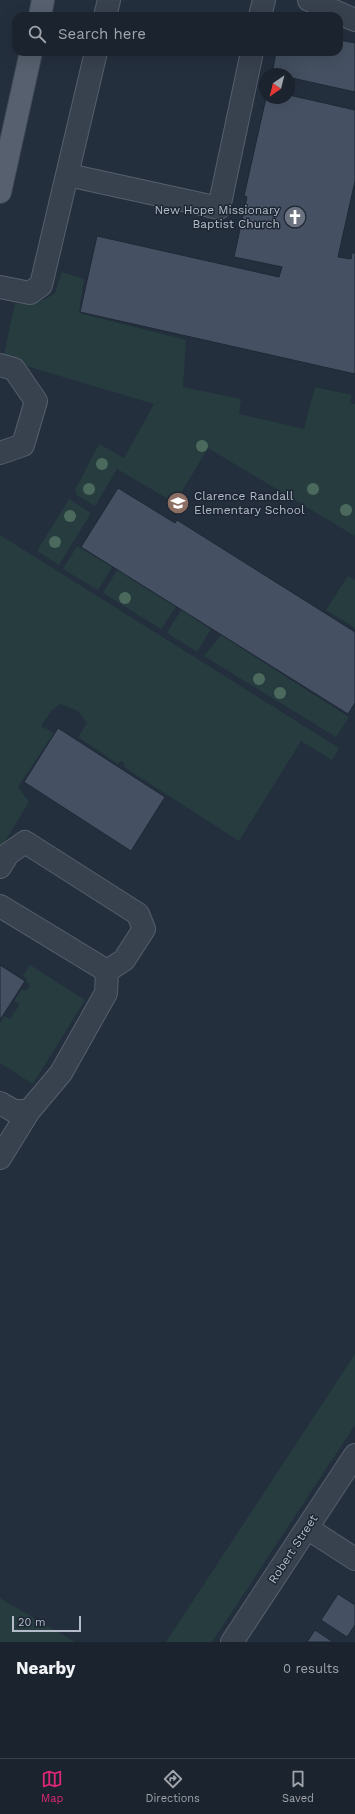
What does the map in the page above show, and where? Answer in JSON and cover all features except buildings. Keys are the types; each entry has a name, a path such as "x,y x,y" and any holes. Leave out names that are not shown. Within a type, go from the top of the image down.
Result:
{"main road":[{"path":"41,12 44,0"},
{"path":"0,192 30,56"}],"street":[{"path":"106,12 109,0"},
{"path":"261,12 264,0"},
{"path":"309,0 337,12"},
{"path":"343,15 355,20"},
{"path":"0,287 30,293 41,286 95,56"},
{"path":"68,175 219,208 251,56"},
{"path":"0,453 23,445 36,401 7,367"},
{"path":"0,867 8,854 24,842 138,914 144,929 124,960 107,972"},
{"path":"0,906 107,972"},
{"path":"0,1158 29,1111 61,1073 106,993 107,972"},
{"path":"0,1103 14,1111 29,1111"},
{"name":"Robert Street","path":"232,1642 355,1456"},
{"path":"307,1528 355,1559"}],"green space":[{"path":"62,272 84,279 79,313 186,340 183,387 241,399 239,414 304,429 315,387 352,395 350,403 355,404 355,536 208,448 175,503 117,469 95,506 77,495 75,490 99,444 124,458 154,404 3,359 15,303 27,304 36,302 55,293"},
{"path":"69,499 91,513 59,565 37,551"},
{"path":"0,535 339,748 332,760 301,741 239,841 124,767 125,764 121,761 118,764 78,737 87,723 78,711 60,704 52,710 41,726 54,733 18,787 29,802 0,849"},
{"path":"77,546 112,567 98,590 63,569"},
{"path":"117,570 176,607 161,629 103,593"},
{"path":"348,576 355,580 355,628 326,610"},
{"path":"181,610 211,629 197,652 167,633"},
{"path":"221,635 349,717 336,737 204,656"},
{"path":"30,965 85,1000 33,1084 0,1063 0,1023 4,1016 10,1019 20,1004 14,1001 22,989 26,991 30,985 26,981 27,978 23,976"},
{"path":"355,1354 355,1425 212,1642 166,1642"},
{"path":"0,1598 75,1642 0,1642"}],"place":[{"name":"New Hope Missionary Baptist Church","path":"295,217"},
{"name":"Clarence Randall Elementary School","path":"178,503"}]}
